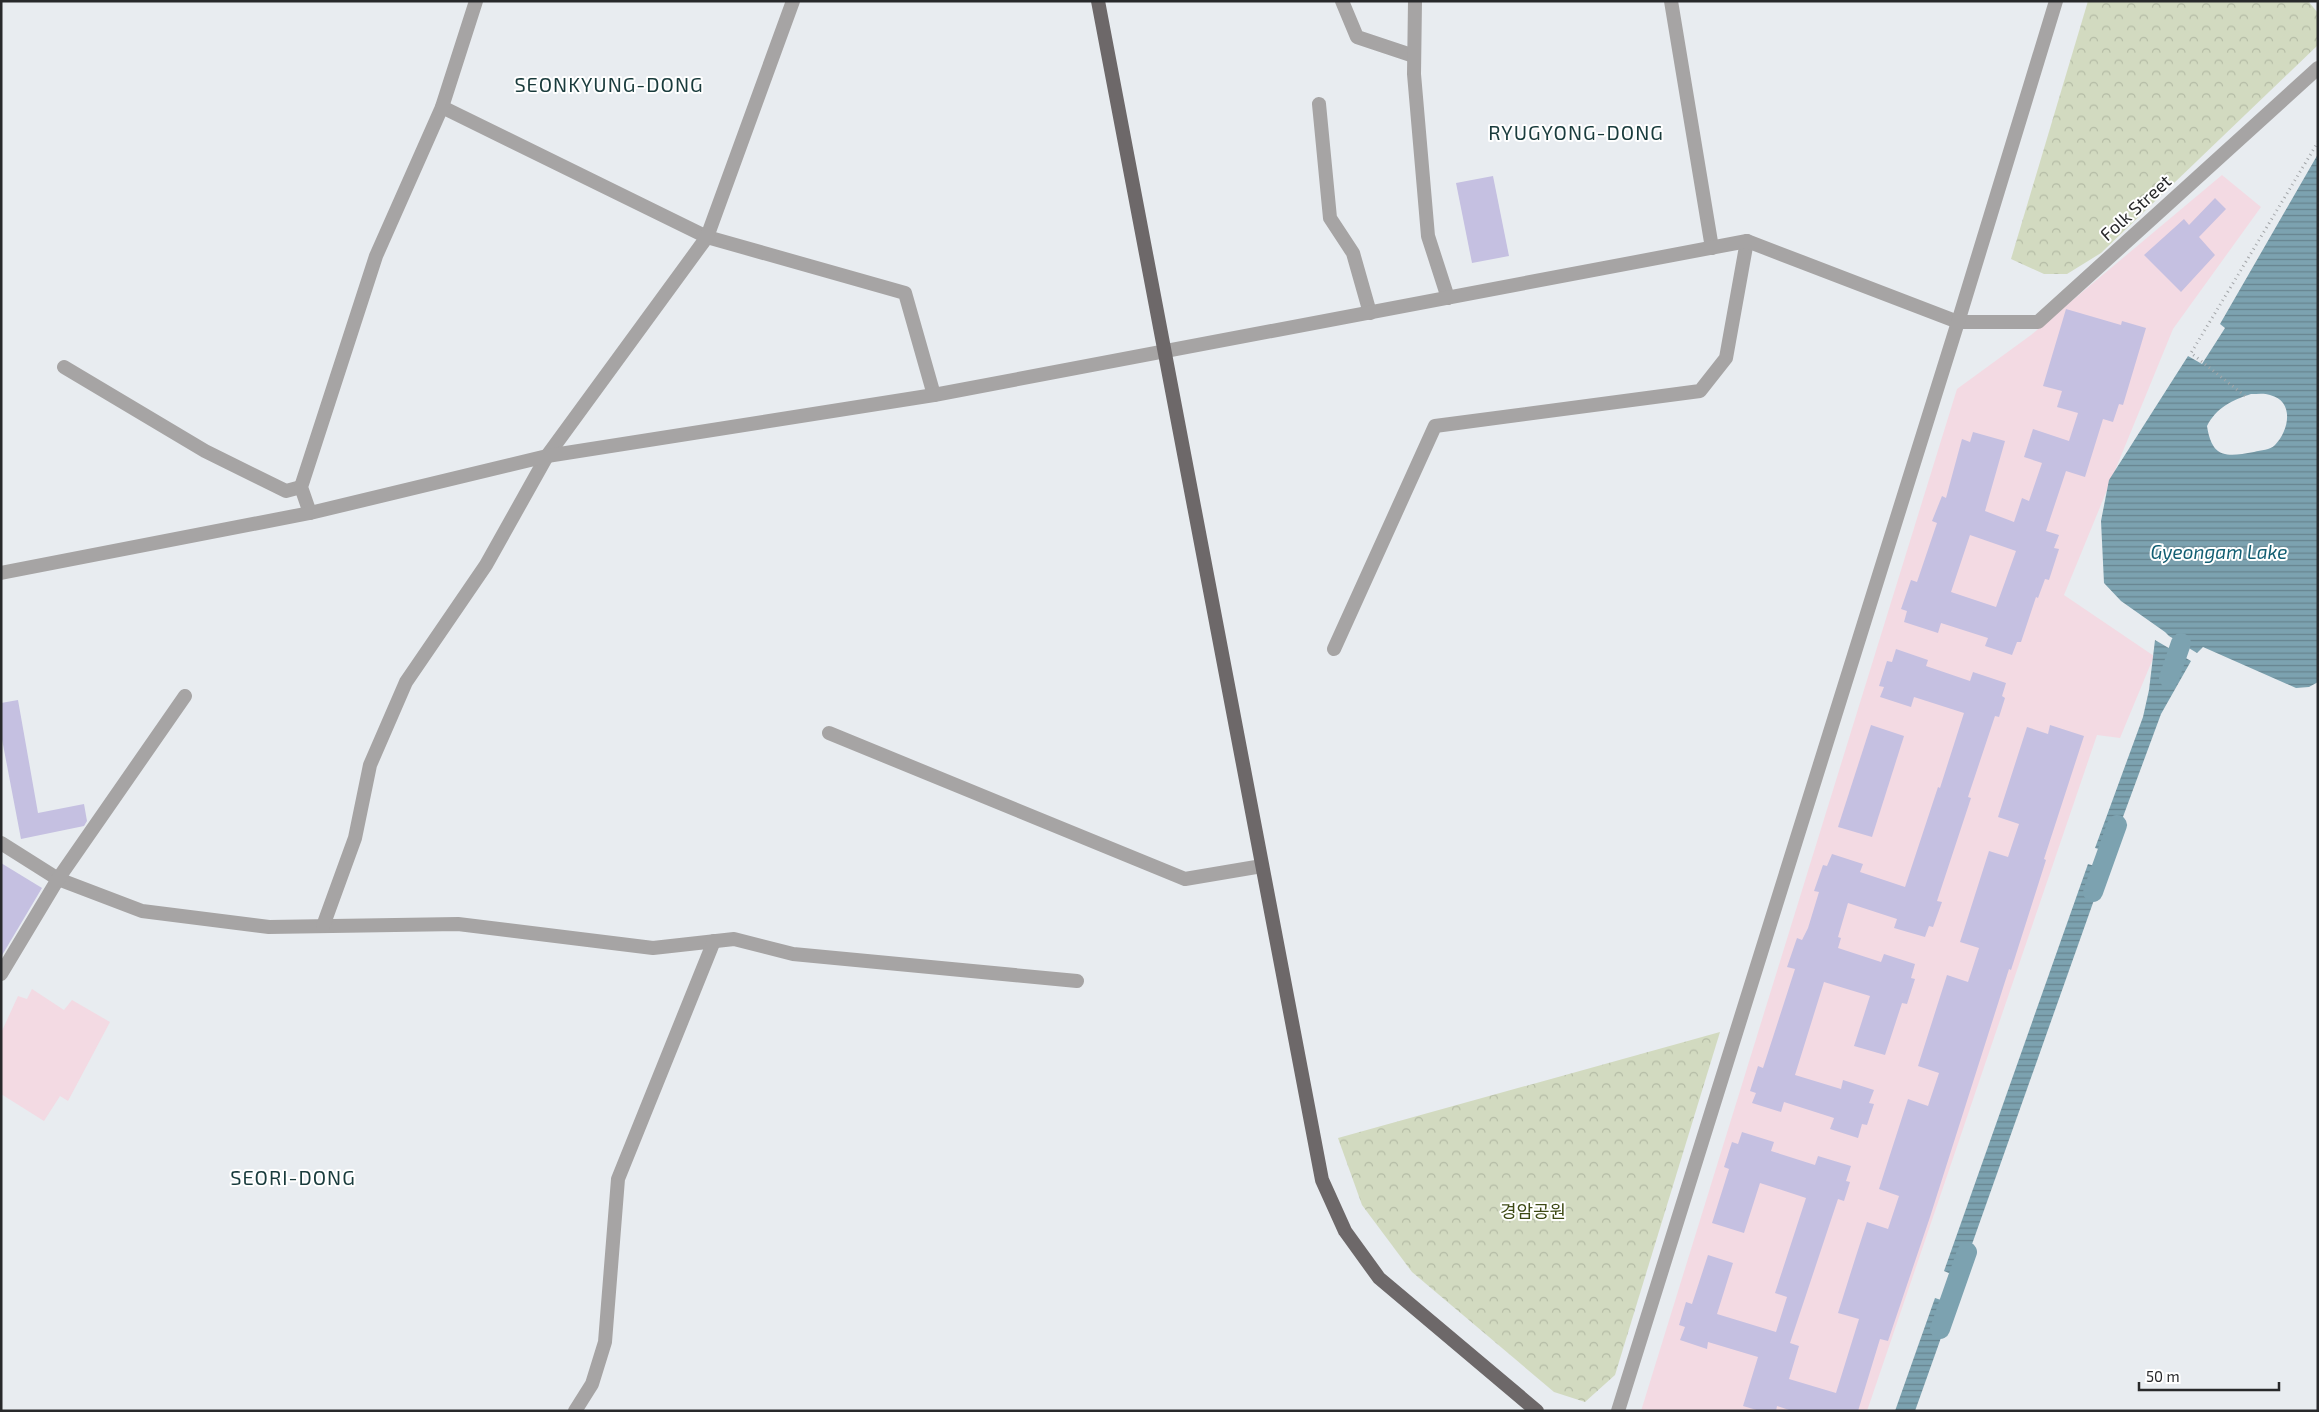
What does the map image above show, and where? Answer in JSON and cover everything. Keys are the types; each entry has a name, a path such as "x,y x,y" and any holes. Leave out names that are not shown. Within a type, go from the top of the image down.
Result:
{"main road":[{"path":"1098,1 1322,1180 1345,1231 1378,1278 1537,1411"}],"street":[{"path":"310,513 301,487 376,256 442,107 476,1"},
{"path":"323,926 355,838 370,765 406,682 486,565 547,456 707,237 793,1"},
{"path":"1342,1 1357,36 1414,56"},
{"path":"1415,1 1414,74 1428,236 1448,298"},
{"path":"1671,1 1712,248"},
{"path":"1618,1411 1958,322 2056,1"},
{"name":"Folk Street","path":"1958,322 2038,322 2318,68"},
{"path":"1319,104 1330,218 1353,253 1370,313"},
{"path":"442,107 707,237 906,293 934,395"},
{"path":"1334,649 1435,426 1700,391 1726,358 1747,242"},
{"path":"1,573 310,513 547,456 934,395 1747,242 1958,322"},
{"path":"64,367 205,451 286,491 301,487"},
{"path":"1,974 58,879 186,696"},
{"path":"829,733 1185,879 1262,866"},
{"path":"1,843 58,879 142,910 269,927 458,924 653,948 734,939 793,954 1077,981"},
{"path":"576,1411 592,1384 605,1342 618,1179 714,941"}],"path":[{"path":"2245,396 2191,353 2318,142"}],"shaded area":[{"path":"2222,175 2261,207 2173,329 2064,595 2154,656 2120,738 2097,735 1867,1411 1641,1411 1957,389 2031,335"},
{"path":"32,989 64,1010 72,1000 110,1022 68,1101 60,1096 44,1121 1,1094 1,1033 18,996 27,999"}],"green space":[{"path":"2088,1 2308,1 2318,13 2318,45 2101,253 2067,274 2044,274 2011,259"},
{"name":"경암공원","path":"1720,1032 1615,1375 1585,1402 1554,1392 1412,1272 1362,1205 1338,1138"}],"water":[{"name":"Gyeongam Lake","path":"2318,154 2318,682 2309,687 2296,688 2203,647 2197,653 2169,636 2121,601 2104,583 2101,521 2109,480 2188,356 2202,364 2225,328 2220,324","holes":["2251,394 2270,395 2278,398 2283,403 2287,417 2284,432 2275,445 2268,449 2236,455 2222,453 2213,445 2207,426 2215,414 2225,406"]},
{"path":"2155,640 2191,661 2161,714 2110,852 2095,848 2143,717 2149,690"},
{"path":"2088,864 2105,869 1960,1278 1944,1271"},
{"path":"1935,1298 1953,1304 1915,1411 1895,1411"}],"building":[{"path":"1493,176 1509,256 1472,263 1456,183"},
{"path":"2215,198 2226,209 2199,237 2215,255 2181,292 2144,255 2184,219 2189,225"},
{"path":"2066,309 2121,325 2122,321 2146,328 2123,405 2119,404 2113,422 2103,419 2085,477 2066,471 2046,531 2059,535 2054,548 2059,549 2049,580 2045,579 2038,598 2036,597 2021,642 2017,642 2012,655 1985,646 1988,638 1941,623 1938,633 1904,622 1907,611 1901,609 1911,580 1917,582 1937,523 1932,521 1942,496 1946,498 1962,439 1970,442 1973,432 2005,441 1985,511 2014,522 2022,498 2029,501 2042,463 2024,457 2033,429 2069,441 2078,413 2057,407 2062,391 2043,386","holes":["1970,535 2016,551 1996,607 1951,592"]},
{"path":"1896,649 1928,660 1926,666 1970,681 1973,672 2006,683 2002,696 2005,698 1999,717 1995,716 1968,797 1971,798 1937,901 1942,902 1933,927 1929,926 1925,937 1894,928 1897,919 1848,903 1838,937 1841,938 1838,948 1881,962 1884,954 1915,964 1911,978 1915,979 1907,1004 1902,1003 1885,1055 1854,1046 1870,996 1824,982 1795,1075 1841,1089 1843,1080 1874,1090 1869,1103 1874,1104 1867,1125 1862,1124 1858,1138 1830,1129 1834,1118 1784,1102 1781,1112 1752,1103 1756,1093 1750,1091 1758,1066 1763,1068 1795,969 1787,967 1797,938 1802,940 1808,928 1819,892 1814,891 1823,865 1827,866 1832,854 1863,864 1860,872 1905,887 1938,787 1940,788 1964,713 1914,697 1911,707 1880,697 1884,687 1879,686 1887,661 1892,662"},
{"path":"18,700 38,813 84,804 87,821 84,826 21,839 1,734 1,703"},
{"path":"1871,725 1904,736 1872,837 1838,827"},
{"path":"2050,725 2084,736 2044,859 2046,860 2011,970 2009,969 1930,1217 1888,1341 1880,1339 1858,1411 1792,1411 1777,1406 1776,1411 1760,1411 1743,1406 1758,1357 1708,1342 1707,1349 1680,1340 1685,1327 1679,1325 1686,1302 1692,1304 1708,1255 1733,1263 1717,1314 1776,1332 1787,1297 1775,1293 1806,1198 1760,1183 1744,1233 1712,1223 1729,1169 1724,1167 1732,1142 1738,1144 1742,1132 1774,1142 1771,1151 1815,1165 1818,1156 1851,1166 1846,1181 1850,1182 1844,1201 1838,1199 1790,1343 1799,1346 1789,1379 1836,1393 1859,1319 1838,1313 1856,1256 1867,1222 1888,1229 1899,1196 1879,1189 1908,1099 1928,1106 1939,1073 1918,1066 1947,975 1968,982 1979,948 1960,942 1989,851 2008,857 2019,824 1998,817 2027,727 2048,734"},
{"path":"1,863 42,888 1,957"}],"waterway":[{"path":"2169,678 2181,643"},
{"path":"2093,892 2117,825"},
{"path":"1940,1329 1967,1252"}],"district":[{"name":"SEONKYUNG-DONG","path":"609,85"},
{"name":"RYUGYONG-DONG","path":"1576,133"},
{"name":"SEORI-DONG","path":"293,1178"}]}
